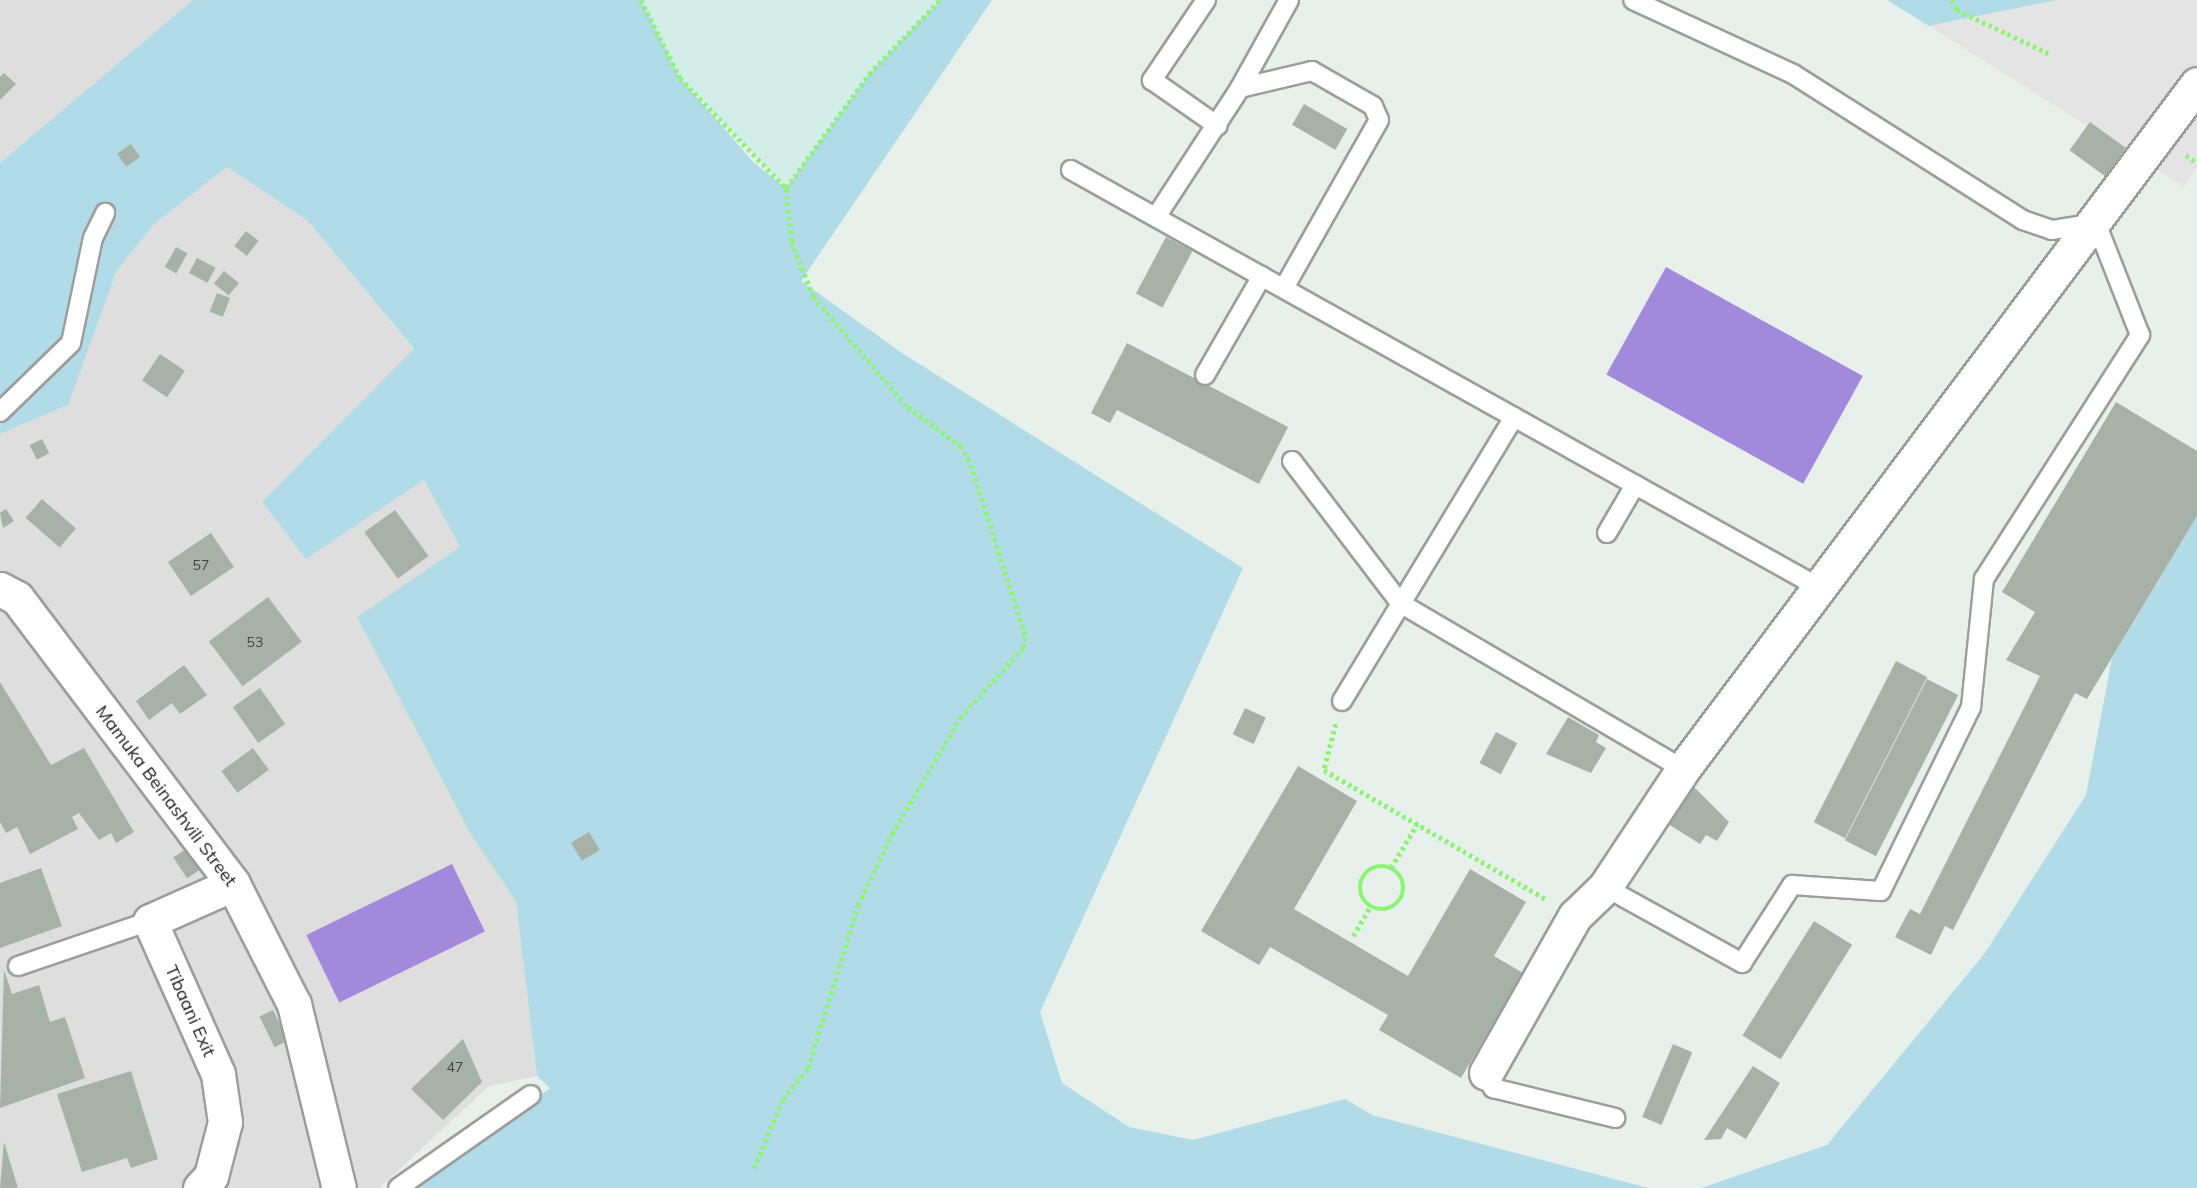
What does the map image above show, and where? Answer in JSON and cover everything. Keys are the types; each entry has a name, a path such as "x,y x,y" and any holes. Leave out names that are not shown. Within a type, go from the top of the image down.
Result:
{"street":[{"path":"1486,1073 1575,916 1605,887 1683,769 2096,223 2197,83"},
{"name":"Mamuka Beinashvili Street","path":"0,589 17,598 233,884 294,1004 339,1188"},
{"path":"150,921 233,884"},
{"name":"Tibaani Exit","path":"150,921 218,1074 225,1122 211,1176 200,1188"}],"lane":[{"path":"1206,0 1152,80 1218,125"},
{"path":"1156,217 1218,125 1289,0"},
{"path":"1605,887 1742,963 1792,885 1881,891 1971,707 1984,579 2140,335 2096,223 2052,230 2023,220 1793,74 1633,0"},
{"path":"1240,88 1312,71 1373,106 1379,120 1284,288"},
{"path":"1071,170 1819,588"},
{"path":"0,412 71,343 93,238 105,213"},
{"path":"1205,375 1262,276"},
{"path":"1342,701 1514,417"},
{"path":"1292,460 1400,603 1683,769"},
{"path":"1607,534 1634,485"},
{"path":"18,966 150,921"},
{"path":"1486,1073 1493,1088 1615,1118"},
{"path":"398,1188 531,1095"}],"path":[{"path":"641,0 680,78 786,188 792,241 813,297 906,406 961,447 969,461 1025,635 1023,648 953,728 892,834 858,905 808,1068 783,1098 754,1168"},
{"path":"786,188 869,74 940,0"},
{"path":"1952,0 1957,10 2048,53"},
{"path":"1342,701 1324,771 1575,916"},
{"path":"1391,868 1401,877 1401,898 1391,907 1370,906 1361,895 1364,874 1391,868 1417,824"},
{"path":"1353,936 1370,906"}],"shaded area":[{"path":"0,0 193,0 0,163"},
{"path":"193,0 641,0 680,78 754,163 786,188 869,74 940,0 992,0 801,281 902,353 1243,568 1040,1012 1062,1083 1129,1127 1193,1140 1345,1099 1372,1115 1648,1188 412,1188 550,1088 537,1076 516,901 471,835 357,617 460,547 424,480 306,559 262,502 414,349 308,221 227,167 154,224 117,270 68,405 0,434 0,163"},
{"path":"641,0 940,0 869,74 786,188 680,78"},
{"path":"1887,0 2058,0 1929,26"},
{"path":"2058,0 2197,0 2197,166 2184,187 1929,26"},
{"path":"227,167 308,221 414,350 262,502 306,559 424,480 461,547 357,617 471,835 516,901 537,1076 489,1086 379,1188 346,1188 236,872 48,610 0,575 0,434 68,405 117,270 154,224"},
{"path":"1666,267 1863,376 1803,484 1606,375"},
{"path":"2197,516 2197,1188 1701,1188 1827,1145 1985,953 2086,795 2112,658"},
{"path":"0,604 16,616 210,873 276,994 328,1188 0,1188"},
{"path":"452,864 485,931 339,1002 306,935"}],"building":[{"path":"4,73 16,84 0,100 0,77"},
{"path":"1304,104 1347,129 1335,150 1292,125"},
{"path":"2090,122 2126,148 2105,176 2069,150"},
{"path":"131,144 140,157 126,167 117,154"},
{"path":"246,231 259,241 247,256 234,246"},
{"path":"1166,237 1192,251 1162,308 1136,294"},
{"path":"176,247 187,253 176,273 165,267"},
{"path":"197,258 216,268 208,283 189,273"},
{"path":"224,271 239,283 229,295 214,283"},
{"path":"217,293 230,298 223,317 210,312"},
{"path":"1127,343 1288,427 1259,484 1117,410 1110,423 1091,413"},
{"path":"160,354 185,371 167,397 142,381"},
{"path":"2116,402 2197,451 2197,516 2087,699 2075,693 1953,930 1945,926 1931,955 1895,937 1910,909 1920,914 2040,676 2006,660 2035,612 2002,592"},
{"path":"42,439 49,453 37,460 30,445"},
{"path":"42,499 76,529 60,547 26,518"},
{"path":"6,509 14,521 3,528 0,513"},
{"path":"395,510 429,556 398,578 364,532"},
{"path":"211,533 234,567 191,596 168,562"},
{"path":"268,597 302,642 243,686 209,642"},
{"path":"1896,661 1927,677 1845,838 1814,822"},
{"path":"184,665 207,695 180,714 172,703 149,720 136,701"},
{"path":"1927,679 1958,695 1876,856 1845,840"},
{"path":"0,682 51,765 84,748 134,832 116,843 111,833 99,840 79,813 72,817 78,829 30,854 17,827 6,833 0,822"},
{"path":"260,688 285,724 258,743 233,707"},
{"path":"1245,708 1266,718 1254,744 1233,734"},
{"path":"1568,717 1599,735 1596,742 1606,748 1591,773 1546,754"},
{"path":"1496,732 1517,743 1501,774 1480,763"},
{"path":"253,748 269,770 237,793 221,771"},
{"path":"1298,766 1357,801 1294,909 1408,976 1470,869 1526,902 1494,956 1523,973 1461,1078 1379,1030 1388,1015 1270,947 1259,965 1201,931"},
{"path":"1692,785 1729,822 1717,841 1706,835 1700,844 1668,824"},
{"path":"589,832 600,850 582,861 571,843"},
{"path":"189,847 203,868 187,878 173,858"},
{"path":"41,868 62,926 0,948 0,883"},
{"path":"1814,921 1852,945 1781,1059 1742,1035"},
{"path":"4,970 12,994 39,985 50,1022 65,1017 85,1078 0,1108"},
{"path":"273,1010 288,1041 274,1047 260,1017"},
{"path":"463,1039 482,1082 443,1120 411,1089"},
{"path":"1673,1044 1692,1052 1661,1125 1642,1117"},
{"path":"1753,1066 1780,1083 1746,1139 1727,1128 1721,1139 1704,1140"},
{"path":"131,1071 158,1159 131,1168 127,1158 82,1172 57,1094"},
{"path":"4,1142 18,1188 0,1188"}]}
